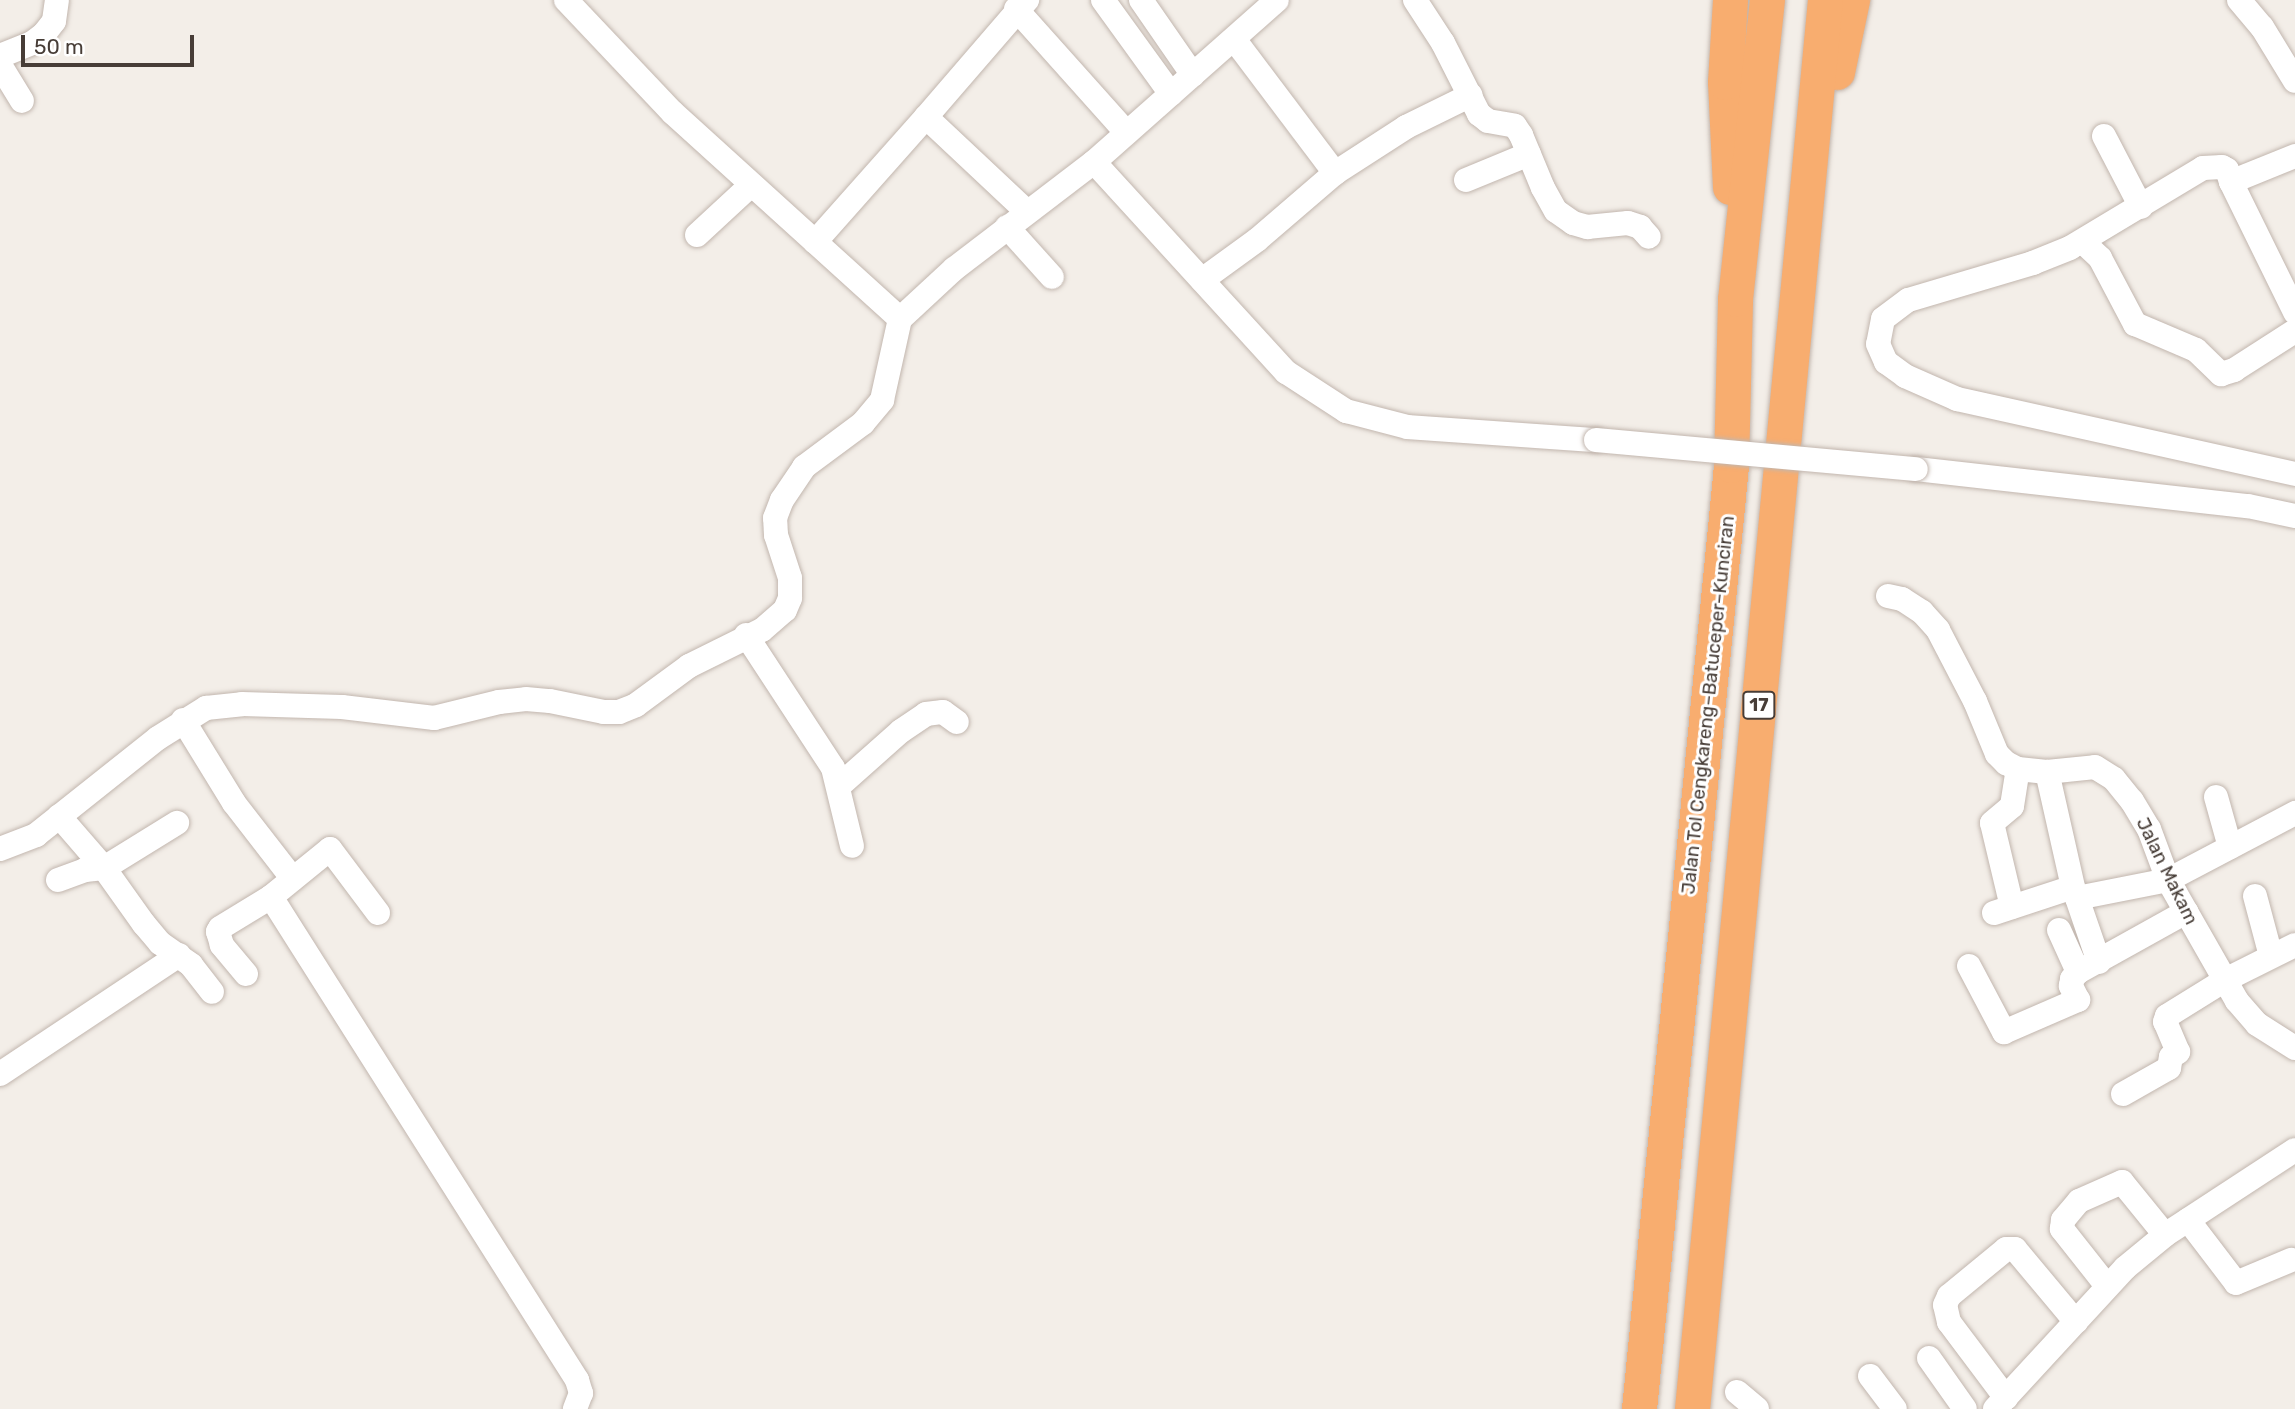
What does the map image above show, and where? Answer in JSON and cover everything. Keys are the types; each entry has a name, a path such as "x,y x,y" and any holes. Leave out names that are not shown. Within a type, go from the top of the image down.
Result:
{"highway":[{"path":"1730,0 1725,82 1735,299"},
{"name":"Jalan Tol Cengkareng–Batuceper–Kunciran","path":"1639,1409 1731,465 1735,299 1768,0"},
{"name":"17","path":"1692,1409 1825,0"},
{"path":"1804,225 1852,0"}],"street":[{"path":"0,56 32,43 51,28 57,12 57,0"},
{"path":"566,0 672,112 901,319"},
{"path":"1103,0 1171,94"},
{"path":"1141,0 1193,75"},
{"path":"0,849 36,835 183,720 223,704 342,707 434,718 499,702 526,699 619,712 636,705 689,666 775,620 790,598 790,578 776,535 775,518 782,500 804,467 863,423 882,400 901,319 926,293 1017,219 1094,162 1125,131 1277,0"},
{"path":"1415,0 1443,43 1479,114 1488,121 1514,126 1556,211 1573,223 1587,227 1628,223 1640,227 1649,237"},
{"path":"2239,0 2262,27 2295,81"},
{"path":"815,242 1022,5 1125,131"},
{"path":"1234,38 1335,173"},
{"path":"0,65 22,101"},
{"path":"1202,280 1257,240 1335,173 1406,127 1471,95"},
{"path":"926,117 1017,219 1052,277"},
{"path":"2104,136 2141,207"},
{"path":"1465,180 1529,154"},
{"path":"2231,182 2295,156"},
{"path":"1094,162 1286,372 1346,411 1408,427 1596,440 1916,468 2248,506 2295,516"},
{"path":"2295,312 2227,170 2222,167 2203,169 2084,243 2033,263 1908,300 1882,319 1878,344 1886,362 1905,376 1957,399 2295,474"},
{"path":"697,236 751,185"},
{"path":"2084,243 2100,258 2135,324 2196,350 2221,374 2234,370 2295,331"},
{"path":"1888,596 1902,600 1922,612 1938,630 1975,701 1997,754 2018,769 2012,806 1992,823 2003,910 2073,887 2047,772"},
{"path":"746,635 833,768 852,846"},
{"path":"839,786 926,714 943,712 957,722"},
{"path":"183,720 234,803 293,878"},
{"name":"Jalan Makam","path":"2018,769 2047,772 2095,767 2114,779 2132,801 2149,829 2168,880 2225,980 2258,1024 2295,1048"},
{"path":"2216,797 2230,847"},
{"path":"2088,967 2077,898 2168,880 2295,813"},
{"path":"59,816 104,868 160,943 179,955 212,992"},
{"path":"58,880 85,870 104,868 177,824"},
{"path":"246,974 222,945 218,932 220,928 271,897 330,849 378,913"},
{"path":"2255,896 2271,956"},
{"path":"271,897 577,1380 580,1393 575,1409"},
{"path":"1969,966 2004,1032 2078,1000 2071,986 2072,979 2088,967 2186,912"},
{"path":"2059,930 2088,967"},
{"path":"2123,1094 2169,1068 2171,1057 2178,1052 2165,1021 2167,1016 2225,980 2295,945"},
{"path":"0,1074 179,955"},
{"path":"2076,1322 2015,1249 2006,1249 1949,1297 1945,1305 1950,1322 2000,1403 2076,1322 2107,1286 2165,1235 2295,1150"},
{"path":"2107,1286 2062,1229 2063,1220 2079,1201 2122,1182 2165,1235"},
{"path":"2188,1220 2236,1283 2291,1260"},
{"path":"1929,1358 1965,1409"},
{"path":"1870,1376 1895,1409"},
{"path":"1737,1392 1758,1409"}]}
